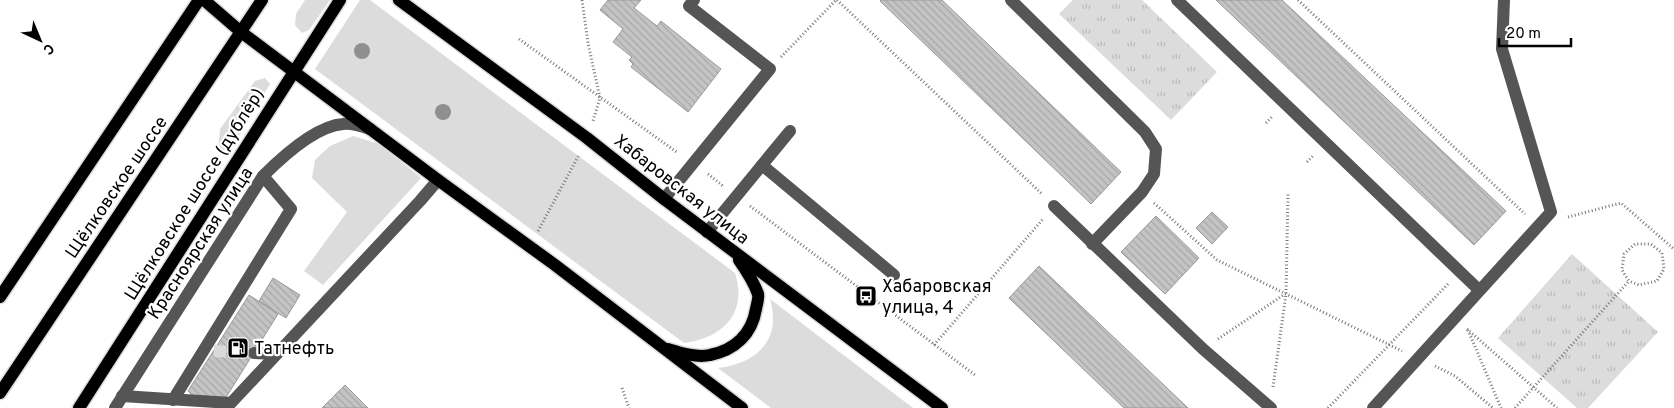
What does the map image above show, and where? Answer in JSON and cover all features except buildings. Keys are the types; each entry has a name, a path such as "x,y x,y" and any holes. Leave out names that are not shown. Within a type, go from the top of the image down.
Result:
{"main road":[{"name":"Щёлковское шоссе","path":"0,297 199,0"},
{"path":"204,0 241,32 742,408"},
{"name":"Щёлковское шоссе","path":"0,393 262,0"},
{"name":"Щёлковское шоссе (дублёр)","path":"79,408 340,0"},
{"name":"Хабаровская улица","path":"398,0 587,138 707,232 942,408"},
{"path":"661,348 688,355 709,356 729,349 745,336 754,318 758,296 748,274 731,250"}],"street":[{"path":"664,199 770,69 690,6 694,0"},
{"path":"1012,0 1145,132 1156,149 1154,174 1142,192 1092,244"},
{"path":"1177,0 1480,290"},
{"path":"1373,408 1551,212 1502,49 1504,0"},
{"name":"Красноярская улица","path":"114,408 263,176 284,155 327,128 343,124 354,124 370,129"},
{"path":"707,232 790,131"},
{"path":"762,165 894,275"},
{"path":"173,400 208,351 291,209 263,176"},
{"path":"122,396 231,403 438,180"},
{"path":"1054,206 1203,349 1271,408"},
{"path":"254,353 275,354"}],"path":[{"path":"582,0 588,43 600,98"},
{"path":"770,69 837,0 1054,206 934,345"},
{"path":"1298,0 1538,226 1621,203 1674,249"},
{"path":"530,248 587,138"},
{"path":"1142,192 1216,260 1455,376 1493,408"},
{"path":"1271,408 1286,294 1288,194"},
{"path":"1635,244 1651,244 1662,253 1664,269 1657,281 1639,285 1629,281 1622,270 1624,254 1635,244"},
{"path":"1328,408 1460,272"},
{"path":"1515,408 1629,281"},
{"path":"1203,349 1286,294"},
{"path":"1454,318 1557,408"},
{"path":"1468,330 1501,408"},
{"path":"622,388 628,408"}],"green space":[{"path":"305,0 330,0 309,30 302,33 295,25 296,14"},
{"path":"360,0 370,0 735,273 738,301 735,312 729,322 710,336 684,343 315,69"},
{"path":"1073,0 1142,0 1217,72 1171,120 1059,14"},
{"path":"265,78 270,84 228,154 218,149 220,129 255,81"},
{"path":"353,136 379,144 421,178 323,285 304,271 347,212 312,178 315,160 330,146"},
{"path":"1572,254 1658,332 1588,408 1577,408 1498,338"},
{"path":"770,299 913,408 771,408 718,368 744,361 755,355 763,347 769,338 772,326 773,314"}],"tunnel":[{"path":"214,351 254,353"}],"place":[{"name":"Хабаровская улица, 4","path":"866,296"},
{"name":"Татнефть","path":"238,348"}]}
